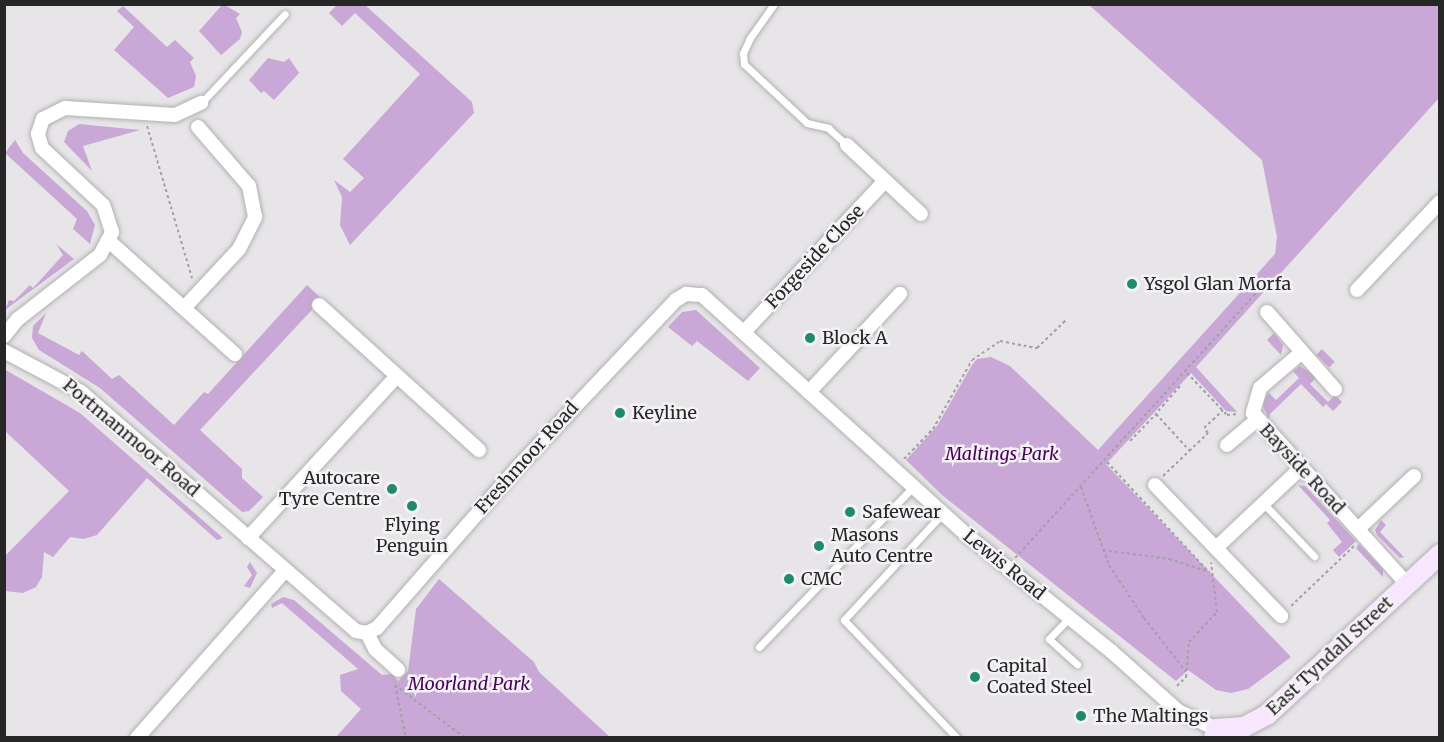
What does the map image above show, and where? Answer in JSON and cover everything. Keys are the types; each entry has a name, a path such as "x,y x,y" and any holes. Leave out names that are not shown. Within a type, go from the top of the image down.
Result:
{"street":[{"path":"4,336 18,319 100,255 110,242 112,232 108,213 42,148 40,126 51,112 65,108 175,116 201,103"},
{"path":"184,308 239,249 255,217 249,186 198,127"},
{"path":"847,145 921,214"},
{"name":"Forgeside Close","path":"744,332 885,181"},
{"path":"1357,290 1440,202"},
{"path":"110,242 235,354"},
{"name":"Lewis Road","path":"695,293 707,297 942,514 1178,711 1215,733"},
{"name":"Freshmoor Road","path":"367,633 377,628 637,340 676,300 695,293"},
{"path":"809,392 900,294"},
{"path":"319,305 479,450"},
{"path":"1267,312 1335,389"},
{"name":"Portmanmoor Road","path":"4,351 81,392 356,632 367,633 375,649 398,669"},
{"name":"Bayside Road","path":"1302,352 1260,388 1255,416 1407,584"},
{"path":"248,538 397,376"},
{"path":"1227,445 1255,416"},
{"path":"1211,543 1263,503 1301,468"},
{"path":"1362,532 1414,476"},
{"path":"1155,485 1281,616"},
{"name":"East Tyndall Street","path":"1215,733 1244,727 1268,714 1440,554"},
{"path":"137,738 285,571"}],"lane":[{"path":"774,4 750,38 743,53 744,64 807,123 828,128 847,145"},
{"path":"201,103 285,14"},
{"path":"759,647 913,487"},
{"path":"1263,503 1314,556"},
{"path":"942,514 844,620 957,738"},
{"path":"1069,618 1048,639 1077,664"}],"path":[{"path":"146,115 148,138 199,292"},
{"path":"1007,568 1270,278"},
{"path":"894,470 933,429 972,360 1000,341 1037,348 1066,320"},
{"path":"1187,372 1227,415 1255,416"},
{"path":"1130,441 1180,386"},
{"path":"1155,485 1208,434 1204,428 1223,410"},
{"path":"1156,414 1189,450"},
{"path":"1106,461 1208,571 1217,612 1189,642 1186,672 1177,686"},
{"path":"1081,487 1103,550 1144,618 1186,672"},
{"path":"1281,616 1362,532"},
{"path":"1208,571 1211,562 1201,550 1211,543"},
{"path":"1103,550 1159,557 1208,571"},
{"path":"406,738 395,685 463,737"}],"green space":[{"path":"223,4 240,14 236,18 242,32 240,39 221,55 199,31"},
{"path":"337,5 365,5 472,102 474,113 350,245 340,225 342,197 334,180 350,192 364,178 343,159 420,74 355,13 342,26 329,13"},
{"name":"Maltings Park","path":"1089,5 1439,5 1439,98 1196,367 1237,412 1226,411 1191,373 1106,464 1291,657 1248,689 1231,693 1216,690 1188,670 1176,681 942,495 906,460 937,426 972,365 977,359 991,357 1010,366 1098,450 1275,254 1277,237 1262,160"},
{"path":"123,6 167,47 175,40 194,58 190,62 196,76 194,87 168,98 114,50 134,27 117,11"},
{"path":"268,58 284,62 289,58 299,73 274,100 264,91 261,93 249,80"},
{"path":"79,124 140,130 83,146 92,171 64,142 68,131"},
{"path":"15,140 23,153 87,211 95,225 90,244 73,229 77,219 5,153"},
{"path":"56,244 74,259 5,310 9,300 14,301 30,285 33,288 63,255"},
{"path":"307,285 322,299 200,430 242,469 242,478 263,497 249,511 242,512 100,388 39,350 32,338 33,326 46,313 38,333 79,355 82,351 112,379 119,375 174,425 204,392 208,394"},
{"path":"696,310 760,368 748,381 697,341 692,346 668,327 682,312"},
{"path":"1274,333 1283,345 1281,355 1267,340"},
{"path":"1322,349 1335,362 1329,367 1316,355"},
{"path":"1300,366 1317,377 1310,384 1328,402 1335,395 1342,402 1333,411 1326,404 1323,407 1301,384 1270,414 1269,419 1263,406 1266,396 1269,393 1276,400 1299,378 1293,371"},
{"path":"4,369 80,413 223,538 217,540 147,478 97,535 84,539 70,537 53,557 44,552 42,577 36,587 23,593 5,591 5,556 69,491 5,431"},
{"path":"1298,485 1305,486 1356,541 1339,557 1333,550 1342,542 1327,523 1330,520"},
{"path":"1381,520 1386,525 1380,532 1404,557 1400,558 1377,535 1375,530"},
{"path":"1359,544 1383,569 1383,577 1356,548"},
{"path":"250,562 257,573 250,588 244,586 252,575 247,567"},
{"name":"Moorland Park","path":"439,579 534,662 539,672 610,737 336,737 361,709 341,691 340,675 358,669 282,603 272,608 271,604 283,597 294,600 382,675 392,674 398,681 408,671 416,609"}],"place":[{"name":"Ysgol Glan Morfa","path":"1132,284"},
{"name":"Block A","path":"810,338"},
{"name":"Keyline","path":"620,413"},
{"name":"Autocare Tyre Centre","path":"392,489"},
{"name":"Flying Penguin","path":"412,506"},
{"name":"Safewear","path":"850,512"},
{"name":"Masons Auto Centre","path":"819,546"},
{"name":"CMC","path":"789,579"},
{"name":"Capital Coated Steel","path":"975,677"},
{"name":"The Maltings","path":"1081,716"}]}
